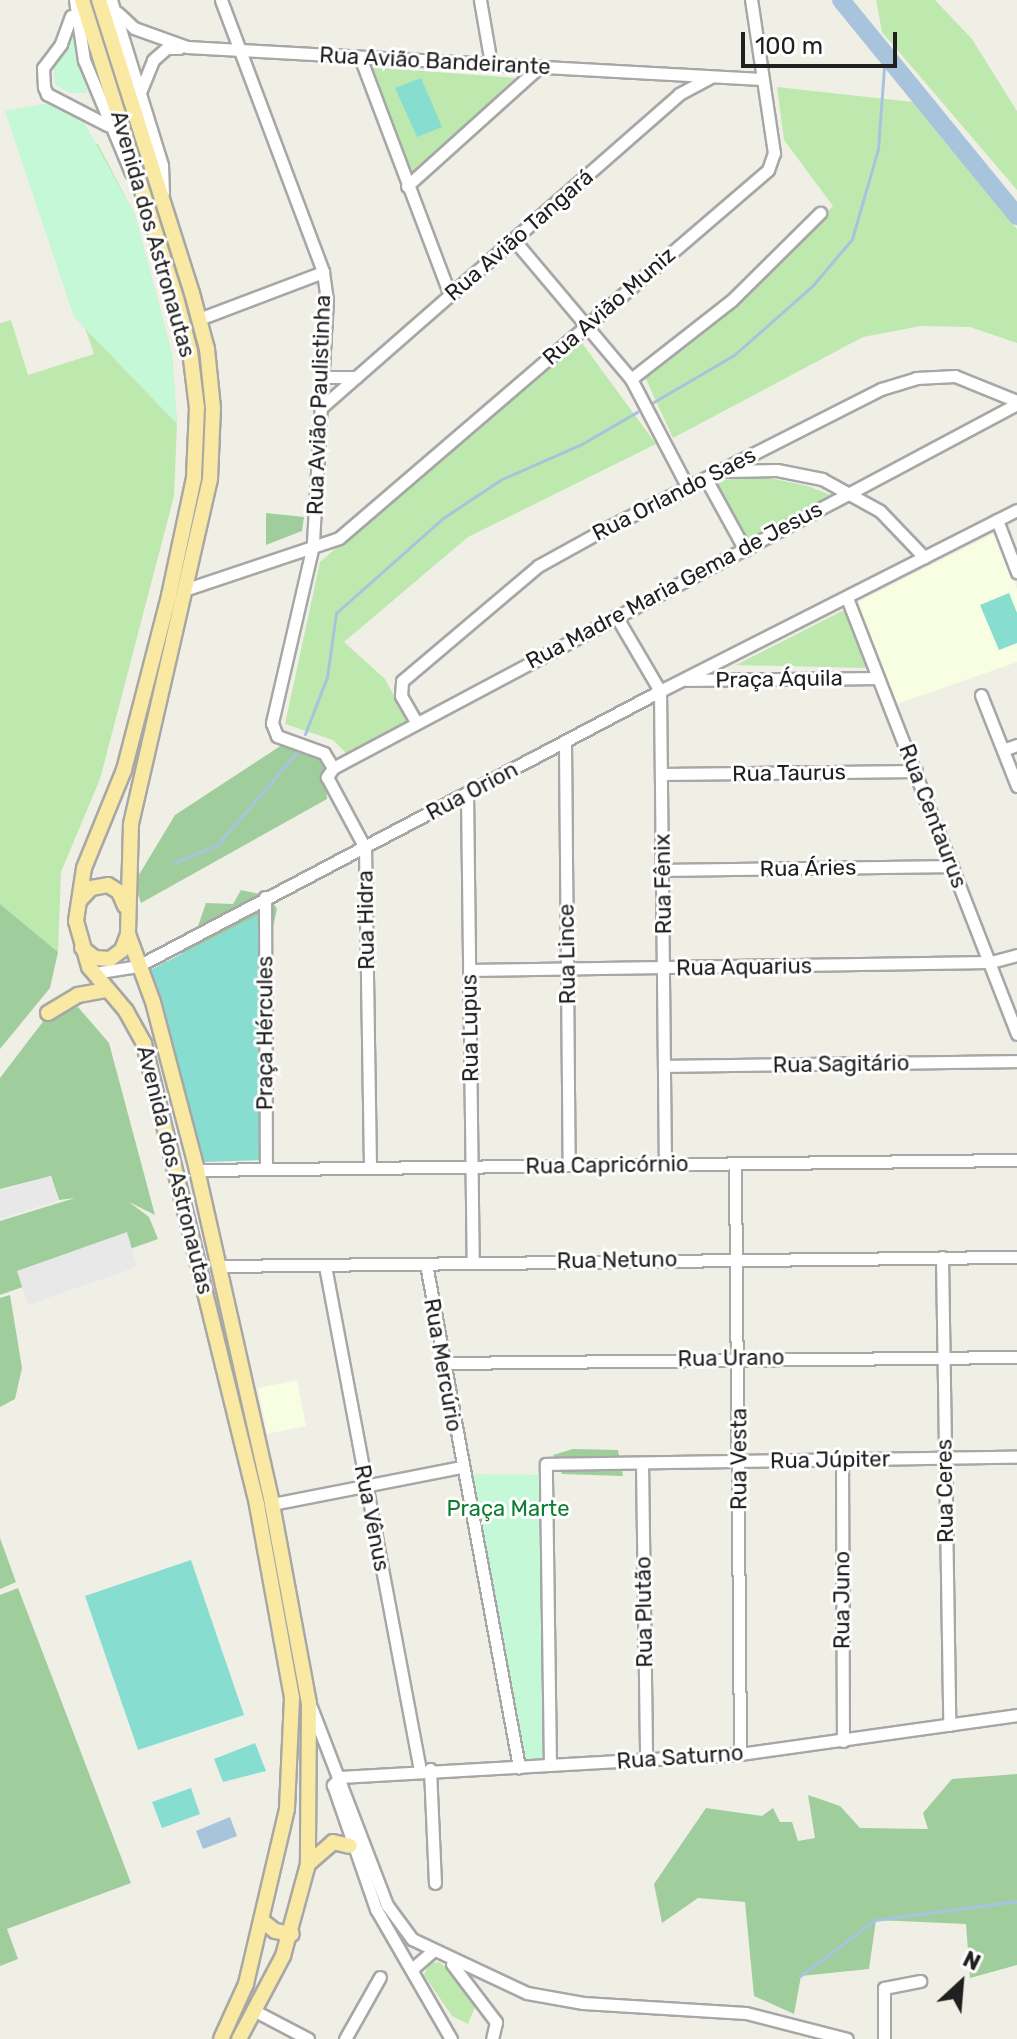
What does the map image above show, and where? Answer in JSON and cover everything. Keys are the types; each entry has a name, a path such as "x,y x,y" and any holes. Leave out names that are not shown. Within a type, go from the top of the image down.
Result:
{"main road":[{"name":"Avenida dos Astronautas","path":"82,0 116,127 148,208 190,351 197,408 194,478 124,770 90,848 79,901 78,941 94,973 144,1044 257,1505 292,1698 287,1809 238,2007 221,2039"},
{"name":"Avenida dos Astronautas","path":"99,0 144,120 162,198 199,319 213,408 210,479 131,825 126,911 128,934 153,1002 197,1170 272,1504 309,1703 308,1864 292,1934 239,2039"},
{"path":"79,901 91,888 108,885 119,892 126,911"},
{"path":"78,941 95,958 110,959 122,950 128,934"},
{"path":"48,1013 78,995 107,990"},
{"path":"308,1864 333,1842 350,1846"},
{"path":"261,1920 275,1931 292,1934"}],"street":[{"path":"75,0 79,45 116,127"},
{"path":"75,0 61,44 43,68 44,87 47,94 116,127 144,120 141,93 118,13 111,0"},
{"name":"Rua Avião Paulistinha","path":"221,0 323,272 327,299 325,377 313,545 272,723 277,736 324,753 333,768"},
{"path":"480,0 491,64"},
{"name":"Rua Avião Muniz","path":"184,590 339,538 773,163 751,0"},
{"name":"Rua Avião Bandeirante","path":"118,13 134,28 187,47 761,79"},
{"path":"141,93 160,53 187,47"},
{"path":"360,57 450,295"},
{"path":"407,186 539,67"},
{"path":"673,75 679,94"},
{"name":"Rua Avião Tangará","path":"323,406 679,94 710,77"},
{"path":"631,379 732,300 820,213"},
{"path":"514,240 631,379 688,488"},
{"path":"199,319 323,272"},
{"path":"325,377 343,381 360,375"},
{"name":"Rua Orlando Saes","path":"415,720 400,688 417,667 538,566 881,389 916,378 955,376 1017,403"},
{"name":"Rua Madre Maria Gema de Jesus","path":"333,768 415,720 745,550 1017,403"},
{"path":"775,442 777,470"},
{"path":"722,471 777,470 850,492 880,511 924,557"},
{"path":"706,479 745,550"},
{"name":"Rua Orion","path":"94,973 138,966 660,691 1017,510"},
{"path":"997,520 1017,572"},
{"name":"Rua Centaurus","path":"847,598 1017,1034"},
{"name":"Rua Fênix","path":"616,616 660,691 665,1164"},
{"path":"720,660 721,678"},
{"name":"Praça Áquila","path":"680,681 878,678"},
{"path":"981,695 1017,786"},
{"name":"Rua Lince","path":"565,743 569,1165"},
{"path":"1003,750 1017,745"},
{"name":"Rua Hidra","path":"333,768 327,777 365,848 370,1167"},
{"name":"Rua Taurus","path":"662,774 916,771"},
{"name":"Rua Lupus","path":"467,793 473,1263"},
{"name":"Rua Áries","path":"663,870 952,866"},
{"name":"Praça Hércules","path":"265,897 266,1169"},
{"name":"Rua Aquarius","path":"469,970 991,962 1017,955"},
{"name":"Rua Sagitário","path":"664,1066 1017,1061"},
{"name":"Rua Capricórnio","path":"197,1170 1017,1160"},
{"name":"Rua Vesta","path":"735,1164 740,1462 740,1754"},
{"name":"Rua Ceres","path":"942,1257 949,1725"},
{"name":"Rua Netuno","path":"218,1266 1017,1257"},
{"name":"Rua Mercúrio","path":"426,1264 461,1467"},
{"name":"Rua Vênus","path":"325,1266 365,1483 425,1770 435,1883"},
{"name":"Rua Urano","path":"444,1363 739,1357 1017,1357"},
{"name":"Rua Júpiter","path":"550,1765 546,1464 1017,1457"},
{"name":"Rua Juno","path":"842,1459 843,1741"},
{"name":"Rua Plutão","path":"642,1463 646,1761"},
{"path":"272,1504 365,1483 461,1467 519,1767"},
{"path":"309,1703 392,1914 412,1939 448,1959 527,1993 583,2003 746,2013 847,2039"},
{"name":"Rua Saturno","path":"340,1777 740,1754 1017,1715"},
{"path":"340,1777 333,1785 350,1846 376,1909 451,2037"},
{"path":"412,1969 433,1951"},
{"path":"448,1959 491,2011 496,2022 492,2039"},
{"path":"345,2039 380,1977"},
{"path":"884,2039 884,1988 920,1981"},
{"path":"255,2011 308,2039"}],"shaded area":[{"path":"421,78 442,127 417,137 395,88"},
{"path":"995,533 1017,589 1017,662 897,704 858,602"},
{"path":"1009,593 1017,613 1017,643 999,650 980,605"},
{"path":"258,915 260,1160 204,1162 146,972"},
{"path":"51,1176 59,1200 0,1219 0,1191"},
{"path":"127,1232 137,1267 28,1305 17,1271"},
{"path":"297,1380 306,1426 267,1434 258,1388"},
{"path":"191,1560 244,1715 138,1750 85,1596"},
{"path":"255,1743 266,1771 223,1782 214,1759"},
{"path":"191,1788 200,1814 162,1828 152,1802"},
{"path":"230,1817 237,1836 203,1849 196,1831"}],"green space":[{"path":"876,0 935,0 972,39 1017,111 1017,190 882,32"},
{"path":"71,32 88,93 70,93 55,85 53,66"},
{"path":"369,67 515,78 409,177"},
{"path":"777,87 913,102 1017,229 1017,343 970,327 921,326 863,337 673,438 645,377 741,301 833,206 784,140"},
{"path":"60,101 98,118 85,124 135,215 172,354 177,424 74,317 5,111"},
{"path":"16,124 98,144 135,215 172,354 177,424 174,496 100,779 61,872 58,952 0,904 0,323 11,320 28,375 94,354"},
{"path":"579,339 656,444 468,537 344,642 385,679 408,721 348,755 333,740 285,724 320,562"},
{"path":"759,476 808,486 836,497 748,542 715,481"},
{"path":"266,513 304,517 302,531 266,545"},
{"path":"844,610 866,668 736,665"},
{"path":"288,741 325,759 327,799 141,903 134,883 175,815"},
{"path":"241,890 269,896 277,909 271,936 191,961 171,941 198,926 206,903 233,904"},
{"path":"0,904 58,952 50,988 0,1049"},
{"path":"78,1007 109,1043 155,1215 129,1202 149,1217 158,1239 0,1295 0,1221 75,1198 59,1200 51,1176 0,1189 0,1078 48,1015"},
{"path":"10,1295 22,1368 15,1399 0,1407 0,1298"},
{"path":"573,1449 618,1450 623,1476 562,1474 553,1455"},
{"name":"Praça Marte","path":"467,1474 541,1475 547,1758 525,1761"},
{"path":"0,1538 16,1582 0,1589"},
{"path":"18,1588 131,1883 7,1929 18,1959 0,1966 0,1595"},
{"path":"1017,1774 1017,1965 970,1978 966,1924 876,1920 869,1969 801,1976 794,2014 754,1996 745,1902 698,1898 662,1923 654,1884 706,1808 762,1816 773,1808 780,1822 792,1822 798,1841 815,1838 808,1795 840,1806 860,1828 928,1829 923,1813 952,1779"},
{"path":"439,1962 466,1982 477,2002 468,2024 452,2016 424,1975 429,1963"}],"waterway":[{"path":"841,0 1017,216"},
{"path":"652,403 734,355 813,285 852,239 878,149 885,54"},
{"path":"305,734 327,677 336,613 443,518 502,479 580,445 637,412"},
{"path":"174,863 217,845 299,750"},
{"path":"800,1976 875,1920 1017,1901"}]}
